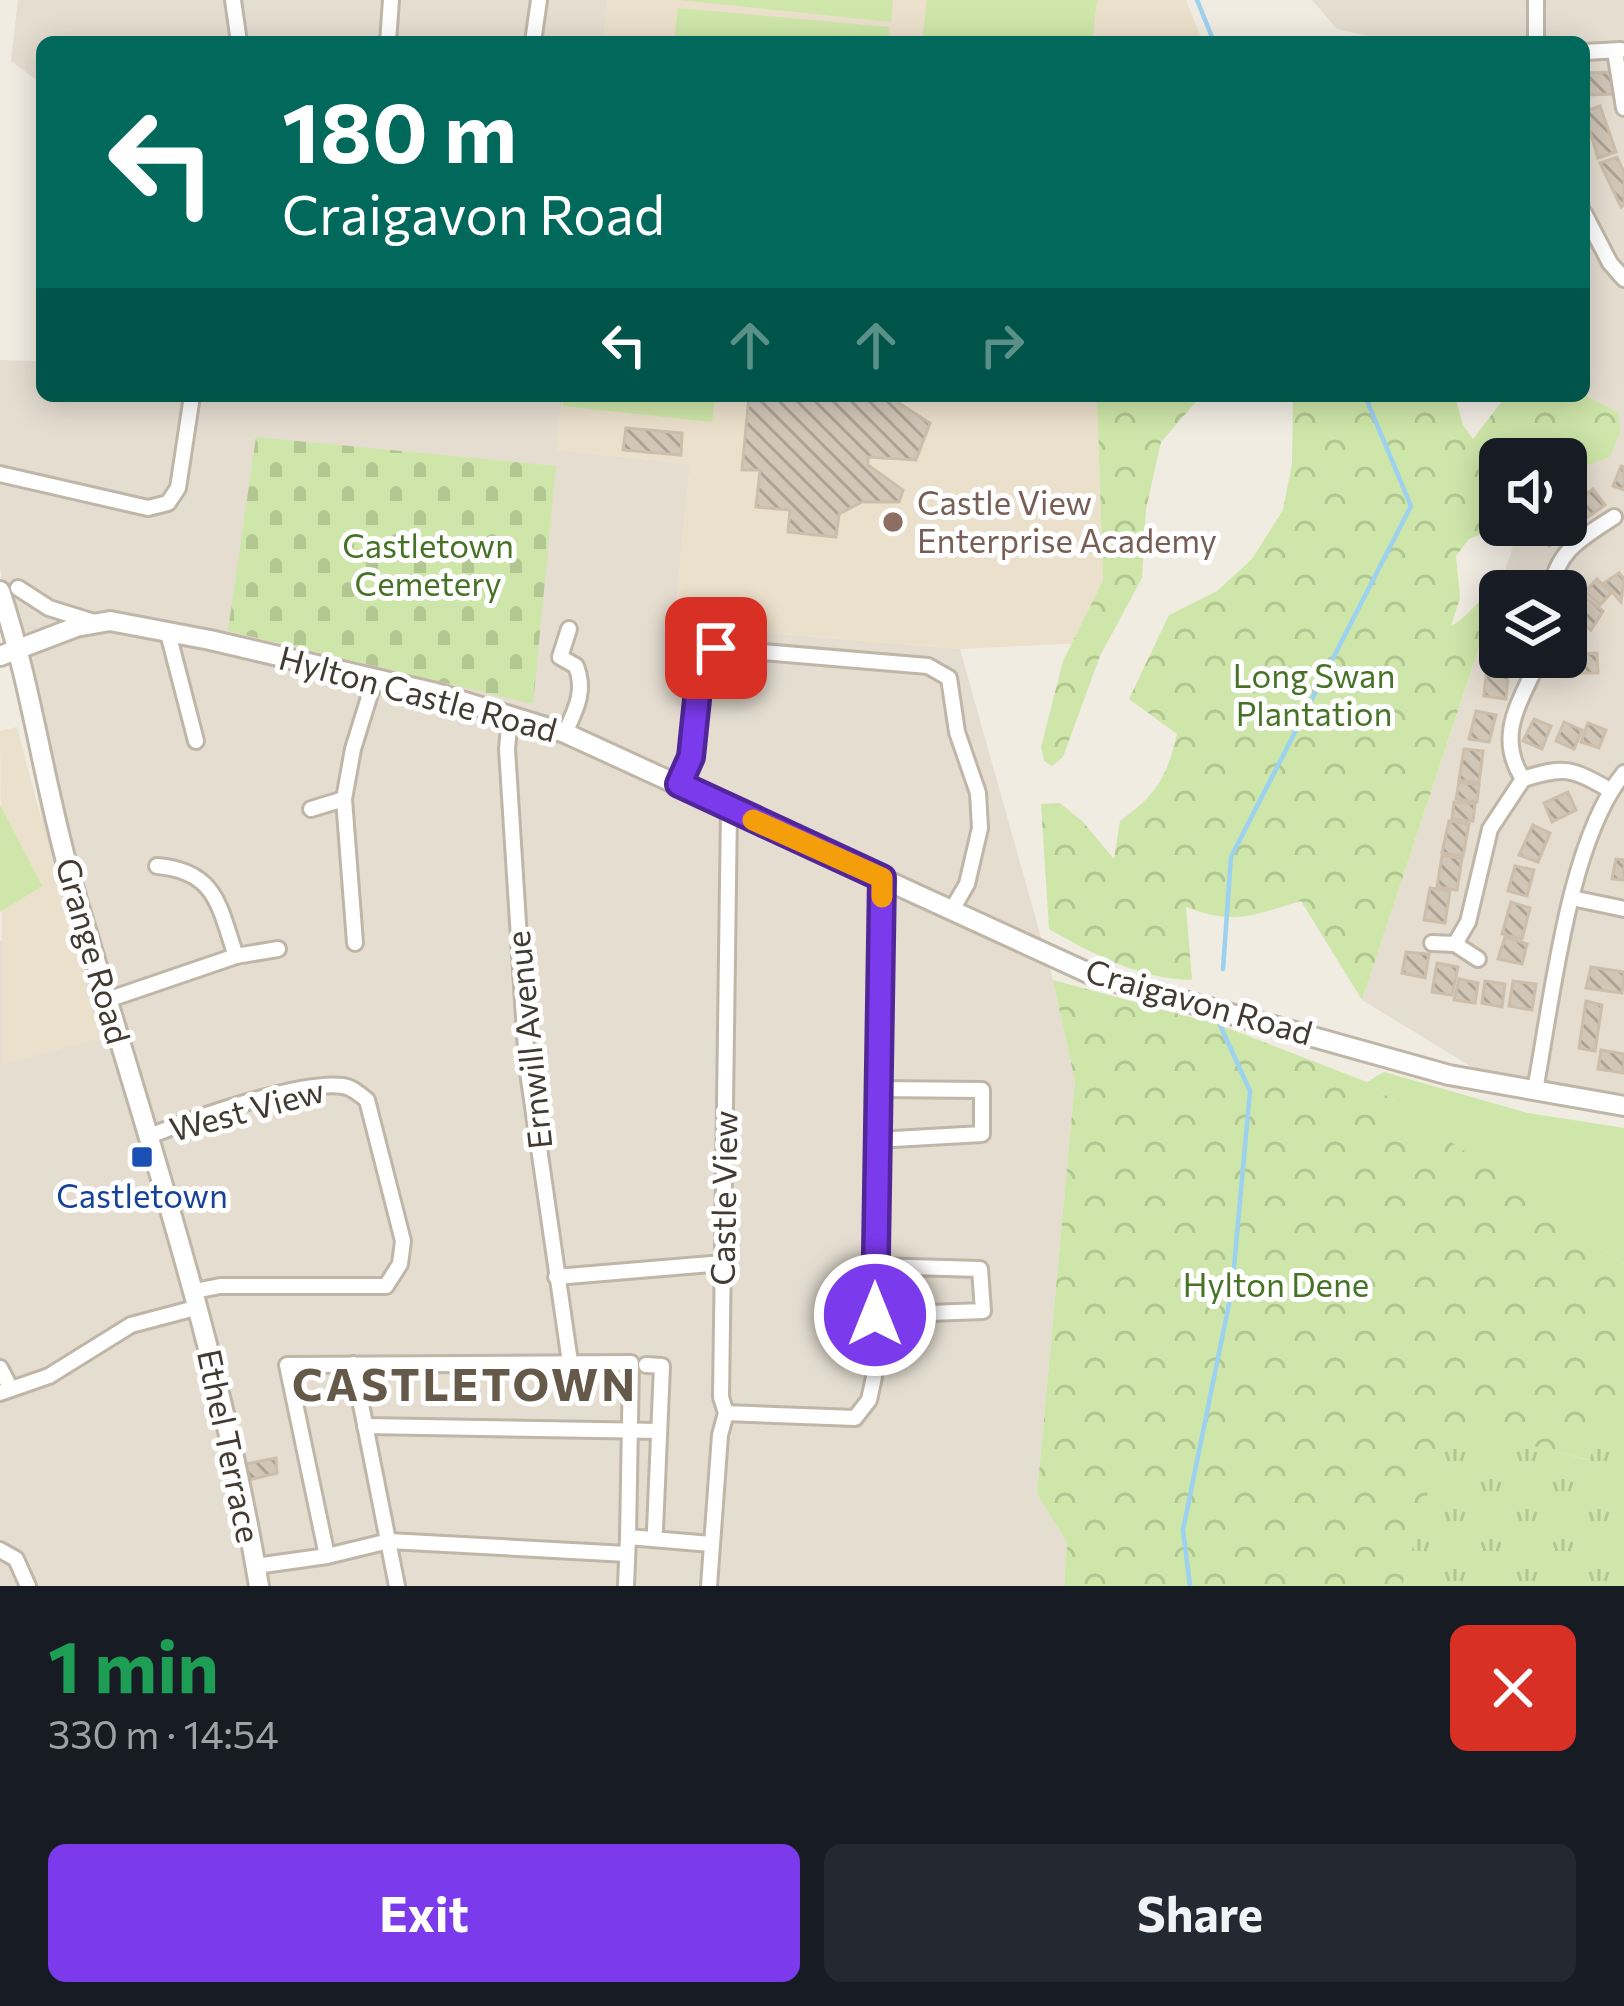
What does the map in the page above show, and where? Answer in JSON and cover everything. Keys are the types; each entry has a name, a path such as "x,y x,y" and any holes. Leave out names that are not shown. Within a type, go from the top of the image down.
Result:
{"street":[{"path":"233,0 238,36"},
{"path":"388,36 391,0"},
{"path":"533,36 539,0"},
{"path":"1536,0 1536,36"},
{"path":"1619,51 1624,108"},
{"path":"1590,224 1624,279"},
{"path":"0,474 148,508 168,503 178,488 191,402"},
{"path":"1555,570 1571,545 1614,518"},
{"name":"Hylton Castle Road","path":"9,590 94,622 168,633 375,678 510,716 565,733 728,808"},
{"name":"Grange Road","path":"9,590 9,652 70,875 197,1299"},
{"name":"Hylton Castle Road","path":"9,652 94,622"},
{"path":"565,733 582,680 576,665 560,657 569,629"},
{"path":"168,633 196,741"},
{"path":"679,784 691,757 701,661 707,650 928,666 949,678 957,732 978,793 980,828 967,884 953,908"},
{"path":"355,943 344,799 353,748 375,678"},
{"path":"1523,779 1511,760 1510,728 1531,678"},
{"name":"Ernwill Avenue","path":"510,716 507,749 527,1065 571,1362"},
{"path":"1455,944 1468,922 1490,829 1523,779 1574,770 1610,790"},
{"path":"1535,1090 1572,898 1593,827 1610,790 1624,773"},
{"path":"311,809 344,799"},
{"name":"Craigavon Road","path":"728,808 1095,976 1449,1075 1624,1106"},
{"name":"Castle View","path":"709,1586 720,1435 727,1414 722,1397 728,808"},
{"path":"157,866 181,868 209,884 236,956"},
{"path":"727,1414 855,1418 869,1400 874,1377 882,878"},
{"path":"1572,898 1624,909"},
{"path":"1432,943 1455,944 1478,959"},
{"path":"107,1000 236,956 278,949"},
{"name":"West View","path":"147,1137 197,1116 315,1087 348,1085 367,1100 403,1241 400,1264 386,1286 220,1286 197,1299"},
{"path":"876,1140 982,1134 982,1090 877,1089"},
{"path":"556,1277 723,1263"},
{"path":"875,1266 980,1269 983,1311 875,1315"},
{"path":"0,1368 6,1391 49,1376 131,1324 197,1299"},
{"name":"Ethel Terrace","path":"197,1299 257,1576"},
{"path":"327,1556 286,1365 632,1363 626,1586"},
{"path":"353,1364 397,1586"},
{"path":"646,1365 662,1366 655,1530"},
{"path":"365,1426 658,1432"},
{"path":"628,1537 711,1544"},
{"path":"257,1576 389,1541 627,1554"},
{"path":"0,1550 16,1559 28,1586"}],"shaded area":[{"path":"18,0 608,0 604,36 36,36 36,80 11,61"},
{"path":"608,0 1186,0 1201,36 604,36"},
{"path":"1312,0 1624,0 1624,1117 1524,1099 1362,1000 1479,648 1479,678 1587,678 1587,570 1505,570 1513,546 1587,546 1587,438 1572,438 1582,402 1590,402 1590,36 1367,36 1337,29"},
{"path":"0,360 36,361 36,402 561,402 557,450 690,464 674,625 960,649 1053,980 1075,1081 1037,1494 1067,1542 1064,1586 0,1586 0,941 58,918 0,568"},
{"name":"Castle View Enterprise Academy","path":"561,402 1097,402 1105,642 960,649 674,625 690,464 556,450"},
{"path":"17,727 99,1039 3,1064 0,731"}],"green space":[{"path":"680,0 893,0 891,22"},
{"path":"927,0 1097,0 1093,36 923,36"},
{"path":"678,8 889,27 888,36 675,36"},
{"name":"Long Swan Plantation","path":"1590,398 1618,412 1620,432 1610,457 1587,465 1587,438 1479,438 1479,535 1469,539 1456,556 1460,598 1451,626 1479,601 1479,647 1362,1000 1301,901 1232,917 1186,907 1192,980 1136,970 1049,929 1041,804 1060,803 1114,859 1120,821 1158,784 1177,734 1129,699 1169,615 1217,591 1252,559 1283,510 1292,464 1293,402 1457,402 1473,439 1501,402 1590,402"},
{"path":"563,402 714,402 712,422 563,406"},
{"path":"1097,402 1196,402 1161,442 1146,509 1142,578 1100,656 1063,757 1052,766 1044,761 1041,747 1063,661 1103,581"},
{"name":"Castletown Cemetery","path":"256,437 556,466 533,704 228,631"},
{"path":"0,805 42,886 0,912"},
{"name":"Hylton Dene","path":"1053,980 1220,1025 1367,1082 1624,1264 1624,1376 1589,1460 1447,1424 1402,1586 1064,1586 1067,1542 1037,1494 1075,1081"},
{"path":"1384,1072 1528,1113 1624,1128 1624,1264 1570,1226 1555,1227 1539,1215 1536,1202 1440,1134 1426,1145 1408,1147 1383,1127 1397,1103 1367,1082"},
{"path":"1624,1376 1624,1586 1402,1586 1446,1423 1588,1460"}],"building":[{"path":"1614,72 1616,94 1590,95 1590,73"},
{"path":"1600,106 1616,152 1598,158 1590,110"},
{"path":"1617,157 1624,172 1621,207 1600,163"},
{"path":"748,402 897,402 930,423 916,460 868,457 868,465 903,490 899,502 862,502 839,514 836,537 788,532 790,510 756,507 760,470 742,470"},
{"path":"626,428 682,433 681,455 623,450"},
{"path":"1624,467 1624,490 1613,486"},
{"path":"1593,489 1605,505 1587,518 1587,493"},
{"path":"1619,573 1624,579 1621,602 1604,583"},
{"path":"1597,579 1611,593 1600,605 1587,590"},
{"path":"1587,599 1603,611 1591,630 1587,627"},
{"path":"1597,653 1598,673 1587,673 1587,654"},
{"path":"1486,678 1508,678 1506,699 1484,696"},
{"path":"1476,711 1496,715 1489,742 1469,739"},
{"path":"1534,719 1551,726 1542,749 1523,741"},
{"path":"1564,722 1582,730 1574,749 1556,741"},
{"path":"1588,723 1606,730 1599,748 1581,742"},
{"path":"1464,749 1483,751 1479,783 1459,780"},
{"path":"1459,782 1479,785 1477,802 1456,799"},
{"path":"1568,792 1576,810 1552,822 1544,803"},
{"path":"1454,802 1475,804 1473,821 1452,819"},
{"path":"1449,821 1469,824 1463,856 1442,853"},
{"path":"1533,825 1550,833 1538,862 1519,855"},
{"path":"1442,856 1462,858 1457,890 1437,887"},
{"path":"1616,859 1624,860 1624,880 1612,879"},
{"path":"1515,866 1534,870 1527,896 1508,891"},
{"path":"1430,888 1450,891 1445,923 1424,920"},
{"path":"1511,902 1530,908 1522,939 1502,934"},
{"path":"1505,937 1527,944 1522,964 1498,959"},
{"path":"1406,952 1429,954 1425,978 1402,973"},
{"path":"1437,963 1458,967 1452,995 1432,992"},
{"path":"1591,967 1624,972 1622,993 1586,988"},
{"path":"1459,979 1478,983 1475,1003 1454,1000"},
{"path":"1485,981 1505,984 1502,1007 1482,1003"},
{"path":"1513,981 1536,984 1532,1010 1509,1006"},
{"path":"1586,1001 1602,1005 1595,1051 1579,1048"},
{"path":"1601,1050 1624,1054 1624,1073 1598,1069"},
{"path":"276,1458 277,1473 249,1480 246,1464"}],"waterway":[{"path":"1197,0 1212,36"},
{"path":"1223,969 1231,857 1411,506 1368,402"},
{"path":"1190,1586 1183,1530 1232,1289 1250,1091 1220,1025"}],"slow traffic":[{"path":"753,820 882,878 882,897"}],"place":[{"name":"Castle View Enterprise Academy","path":"893,522"},
{"name":"Castletown","path":"142,1157"}],"district":[{"name":"CASTLETOWN","path":"465,1385"}],"route":[{"path":"716,648 707,650 701,661 691,757 679,784 882,878 875,1315"}]}
